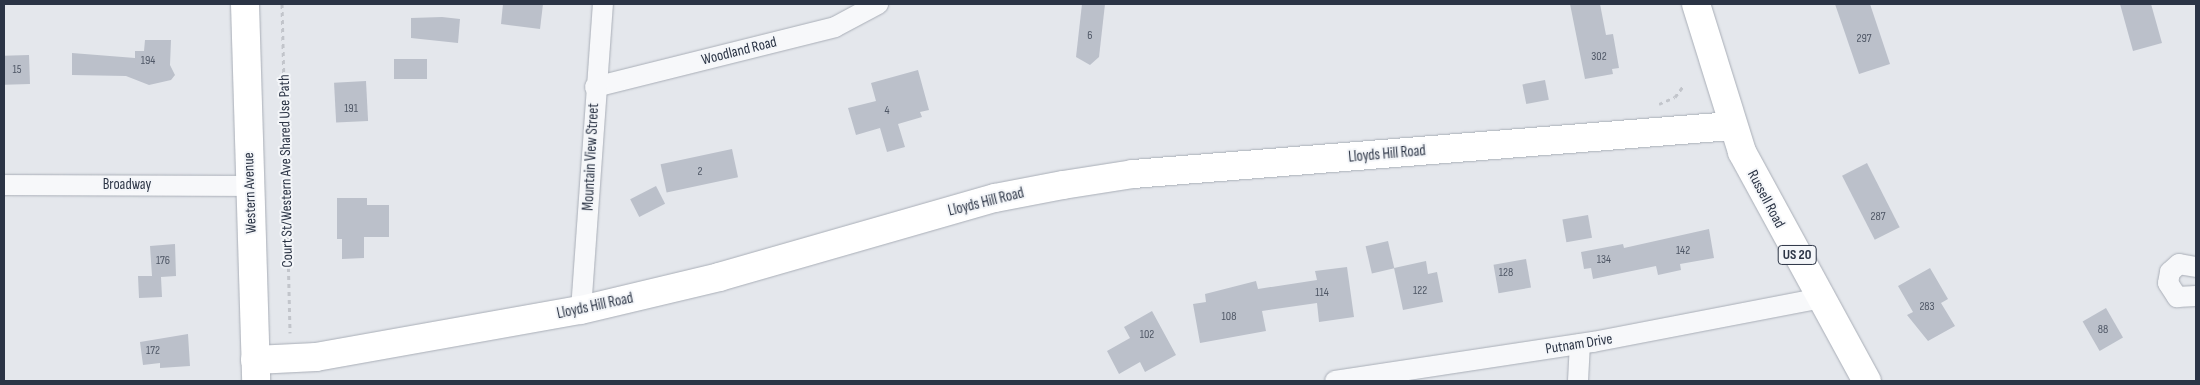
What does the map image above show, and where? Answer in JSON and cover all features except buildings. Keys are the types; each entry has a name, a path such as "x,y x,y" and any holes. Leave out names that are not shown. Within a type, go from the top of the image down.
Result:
{"main road":[{"name":"Western Avenue","path":"245,4 255,370"},
{"name":"Russell Road","path":"1696,4 1731,126 1756,180 1867,381"},
{"name":"Lloyds Hill Road","path":"255,370 291,360 346,353 581,310 719,277 995,198 1063,185 1133,174 1731,126"}],"street":[{"name":"Mountain View Street","path":"581,310 595,87 603,4"},
{"name":"Woodland Road","path":"595,87 835,27 878,4"},
{"name":"Broadway","path":"4,185 250,186"},
{"path":"2196,267 2179,264 2170,272 2168,283 2177,297 2196,296"},
{"name":"Putnam Drive","path":"1335,381 1580,344 1821,298"},
{"path":"1578,381 1580,344"}],"path":[{"name":"Court St/Western Ave Shared Use Path","path":"282,4 290,339"}]}
